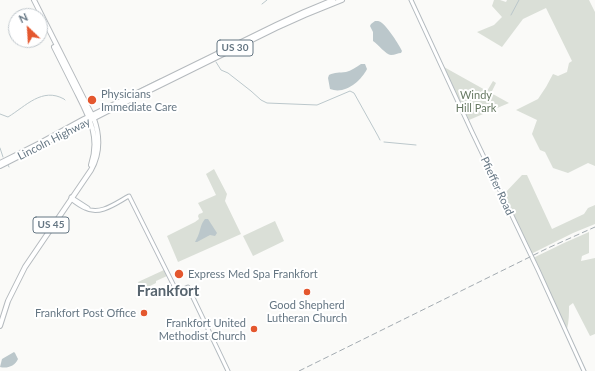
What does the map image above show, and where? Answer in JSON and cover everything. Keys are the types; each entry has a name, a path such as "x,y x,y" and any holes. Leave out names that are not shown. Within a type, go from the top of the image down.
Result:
{"main road":[{"name":"US 45","path":"32,0 91,118"},
{"name":"US 30","path":"129,99 276,25 333,0"},
{"name":"US 30","path":"129,99 305,14 342,0"},
{"name":"US 45","path":"0,319 6,301 23,266 91,170 98,153 97,129 48,34"},
{"name":"Lincoln Highway","path":"0,166 129,99"},
{"name":"Lincoln Highway","path":"0,163 66,128 91,118"},
{"name":"US 45","path":"0,326 8,302 25,267 71,198"}],"street":[{"name":"Pfieffer Road","path":"411,0 584,371"},
{"path":"71,198 89,210 101,210 130,196 177,292 188,287 228,371"}],"green space":[{"path":"494,0 506,2 507,0 589,0 595,12 595,166 588,163 568,173 553,168 545,152 540,150 532,134 537,120 516,110 538,99 553,74 558,76 567,72 569,63 572,61 546,8 523,19 502,47 477,32 494,25 502,17 492,6"},
{"name":"Windy Hill Park","path":"444,67 487,91 493,81 496,83 491,93 509,103 469,120"},
{"path":"214,169 227,194 225,201 241,234 178,262 167,236 199,219 199,214 203,212 198,203 216,195 206,174"},
{"path":"522,175 527,175 552,229 584,214 588,208 595,205 595,224 531,254 504,194"},
{"path":"275,221 284,241 253,256 243,236"},
{"path":"589,232 589,253 582,256 581,261 595,258 595,334 590,336 573,303 569,306 569,320 567,329 533,258"},
{"path":"164,270 167,276 142,290 138,282"}],"shaded area":[{"path":"375,21 382,23 387,28 401,48 401,53 389,55 373,41 373,32 370,26"},
{"path":"361,64 365,64 367,69 357,82 352,86 341,90 330,89 328,78 329,75 354,69"},
{"path":"205,219 208,219 217,233 215,236 210,235 195,242 202,223"},
{"path":"14,352 18,359 15,363 8,367 0,367 2,359"}],"waterway":[{"path":"262,4 267,0"},
{"path":"511,15 519,0"},
{"path":"216,62 221,70 228,73 261,100 267,103 317,105 350,91 354,93 380,140"},
{"path":"118,100 160,79"},
{"path":"0,114 8,117 34,99 48,95 56,96 65,100"},
{"path":"384,142 416,145"},
{"path":"0,148 3,157"}],"railway":[{"path":"299,371 548,248 595,227"}],"place":[{"name":"Physicians Immediate Care","path":"92,100"},
{"name":"Express Med Spa Frankfort","path":"179,274"},
{"name":"Good Shepherd Lutheran Church","path":"307,292"},
{"name":"Frankfort Post Office","path":"144,313"},
{"name":"Frankfort United Methodist Church","path":"254,329"}],"district":[{"name":"Frankfort","path":"168,291"}]}
